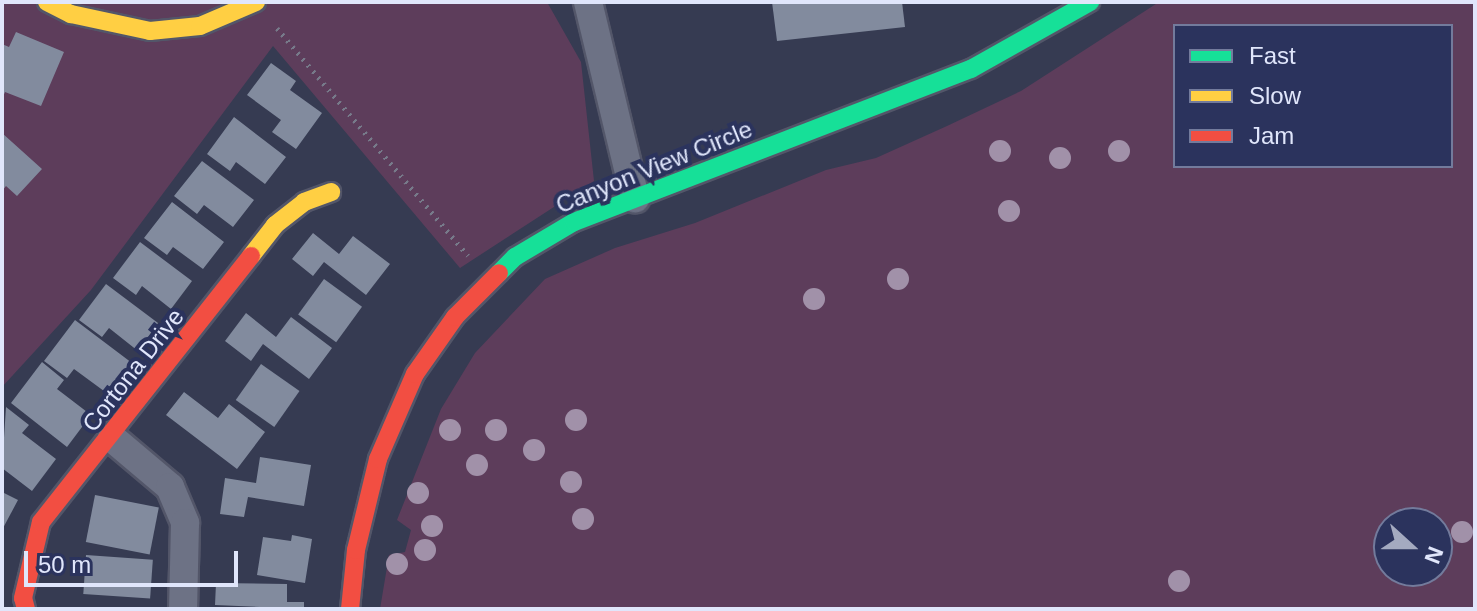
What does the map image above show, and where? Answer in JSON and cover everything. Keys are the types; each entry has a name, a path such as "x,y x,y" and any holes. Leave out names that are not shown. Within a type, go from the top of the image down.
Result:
{"street":[{"path":"47,2 71,14 150,31 200,26 256,2"},
{"path":"588,2 635,198"},
{"name":"Canyon View Circle","path":"350,609 356,550 384,445 415,374 455,317 515,257 574,222 971,69 1090,2"},
{"name":"Cortona Drive","path":"26,609 23,598 41,522 112,438 275,225 304,202 331,192"},
{"path":"112,438 170,487 185,523 183,609"}],"path":[{"path":"256,2 490,282"}],"shaded area":[{"path":"2,2 547,2 581,62 594,181 460,268 273,46 91,290 2,387"},
{"path":"1159,2 1475,2 1475,609 380,609 389,555 405,552 411,530 397,520 441,409 475,353 545,279 615,248 695,223 826,170 876,158 1021,91"}],"building":[{"path":"772,2 902,2 905,27 777,41"},
{"path":"16,32 64,52 41,106 5,92 2,99 2,44 9,47"},
{"path":"271,63 296,81 290,90 322,113 296,149 272,132 281,120 247,95"},
{"path":"234,117 286,157 265,184 236,162 230,171 207,154"},
{"path":"2,133 42,169 17,196 6,186 2,191"},
{"path":"202,161 254,200 233,227 204,205 197,214 174,196"},
{"path":"172,202 224,242 203,269 173,247 167,255 144,238"},
{"path":"313,233 339,254 353,236 390,264 366,295 324,262 313,276 292,259"},
{"path":"140,242 192,281 171,309 142,286 136,295 113,278"},
{"path":"324,279 362,307 336,342 298,315"},
{"path":"106,284 158,323 138,351 109,328 102,337 79,320"},
{"path":"246,313 276,337 291,317 332,348 309,379 263,344 251,361 225,341"},
{"path":"75,320 132,363 108,394 74,369 67,378 44,361"},
{"path":"42,362 64,380 57,389 91,415 67,447 11,403"},
{"path":"261,364 300,391 274,427 236,400"},
{"path":"184,392 218,418 229,404 265,432 237,469 166,415"},
{"path":"6,407 29,425 22,433 56,459 32,491 2,468"},
{"path":"260,457 311,465 304,506 248,497 244,517 220,514 225,478 256,483"},
{"path":"2,492 18,500 2,530"},
{"path":"95,495 159,507 150,555 86,542"},
{"path":"292,535 312,539 305,583 257,575 263,537 291,541"},
{"path":"86,555 153,560 150,599 83,594"},
{"path":"216,583 287,584 287,602 304,602 304,609 215,605"}],"traffic: fast":[{"path":"499,273 515,257 574,222 971,69 1090,2"}],"traffic: slow":[{"path":"47,2 71,14 150,31 200,26 256,2"},
{"path":"251,256 275,225 304,202 331,192"}],"traffic: jam":[{"path":"26,609 23,598 41,522 251,256"},
{"path":"350,609 356,550 378,459 415,374 455,317 499,273"}]}
